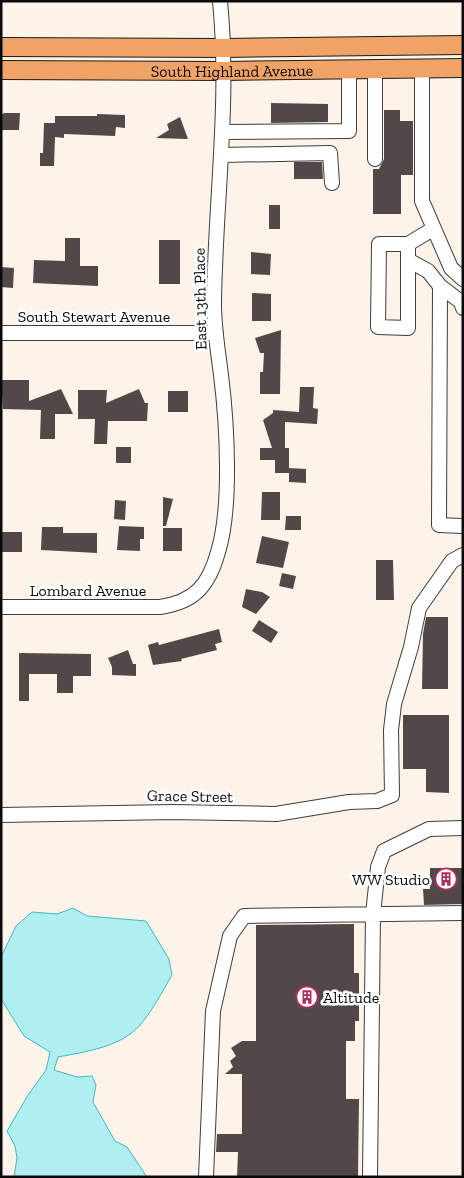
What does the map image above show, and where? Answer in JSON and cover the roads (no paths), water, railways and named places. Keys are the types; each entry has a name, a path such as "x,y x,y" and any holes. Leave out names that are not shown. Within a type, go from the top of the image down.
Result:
{"main road":[{"name":"South Highland Avenue","path":"1,47 223,48 463,45"},
{"name":"South Highland Avenue","path":"1,70 224,71 463,68"}],"street":[{"name":"East 13th Place","path":"174,605 187,600 198,592 212,572 221,541 226,503 224,410 216,333 216,234 222,155 224,71 220,1"},
{"path":"422,68 422,201 451,268 463,279"},
{"path":"222,132 349,131 349,69"},
{"path":"375,69 375,158"},
{"path":"222,155 330,153 332,183"},
{"path":"408,244 408,328 378,327 379,244 408,244 433,229"},
{"path":"408,260 428,271 440,286 461,302 463,308"},
{"path":"440,286 439,525 463,526"},
{"name":"South Stewart Avenue","path":"1,333 216,333"},
{"name":"Grace Street","path":"1,815 172,812 276,814 350,802 377,801 392,795 391,730 394,704 411,647 419,608 452,561 463,555"},
{"name":"Lombard Avenue","path":"1,607 160,607 174,605"},
{"path":"370,1177 373,914 378,867 384,851 429,829 463,828"},
{"path":"206,1177 213,1011 230,936 244,916 463,913"}],"water":[{"path":"73,908 87,916 146,921 169,959 172,975 140,1025 123,1039 113,1043 58,1057 54,1070 77,1077 92,1076 96,1085 93,1102 115,1141 127,1147 147,1177 14,1177 17,1158 15,1146 7,1131 28,1095 46,1070 50,1052 24,1036 1,999 1,957 16,926 32,912 57,914"}],"place":[{"name":"WW Studio","path":"446,879"},
{"name":"Altitude","path":"307,997"}]}
